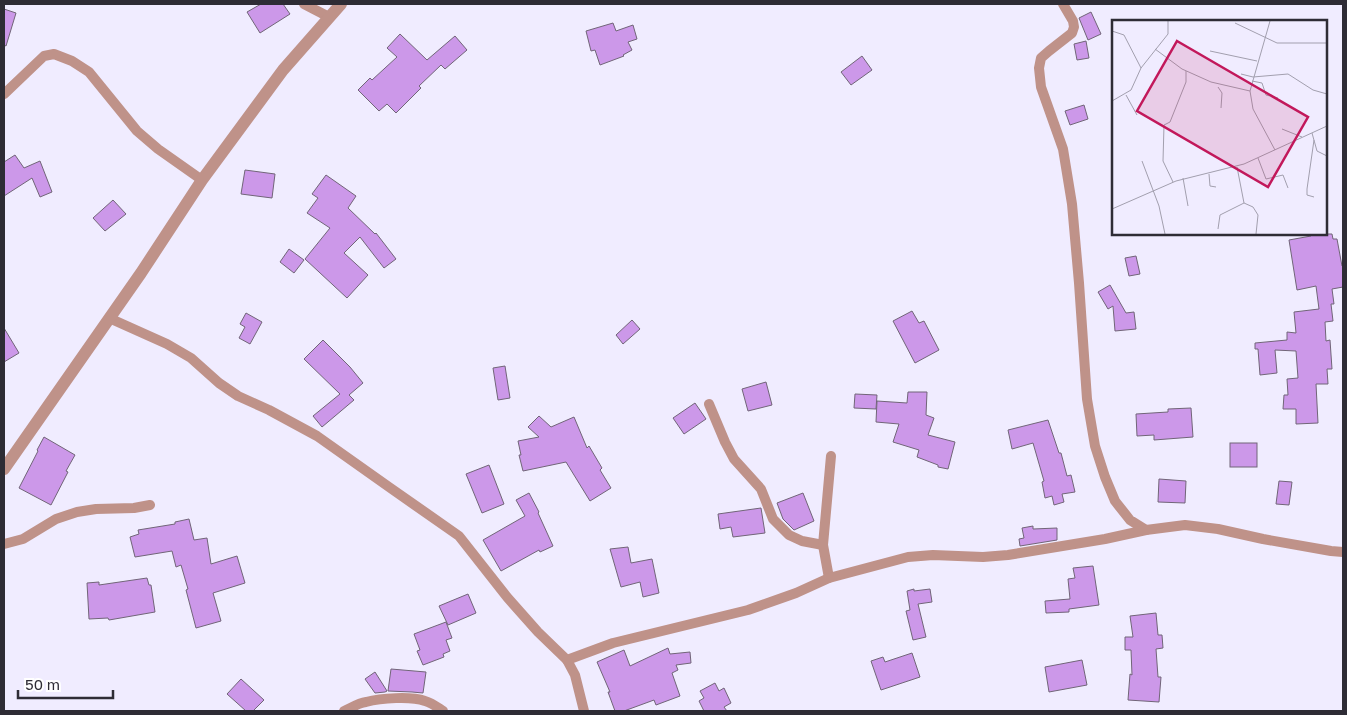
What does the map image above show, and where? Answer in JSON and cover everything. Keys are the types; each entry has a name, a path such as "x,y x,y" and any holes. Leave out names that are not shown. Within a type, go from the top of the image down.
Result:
{"street":[{"path":"304,4 329,17"},
{"path":"4,469 141,273 202,180 283,70 341,4"},
{"path":"1064,4 1073,21 1072,33 1042,58 1039,68 1042,87 1064,149 1072,204 1087,399 1095,446 1105,478 1116,501 1130,520 1146,530"},
{"path":"4,94 44,56 54,54 72,61 89,72 137,131 158,149 202,180"},
{"path":"109,318 166,344 191,358 219,383 238,396 269,410 317,436 459,536 525,618 567,660 575,675 584,711"},
{"path":"709,404 734,459 761,489 773,519 789,535 802,541 823,545"},
{"path":"830,578 823,545 831,456"},
{"path":"4,544 23,539 56,519 77,512 150,505"},
{"path":"567,660 613,643 748,610 830,578 908,557 1008,555 1105,539 1146,530 1185,525 1218,529 1263,540 1343,552"},
{"path":"344,711 364,702 384,699 409,699 424,701 443,711"}],"building":[{"path":"261,4 283,4 290,14 260,33 247,12"},
{"path":"4,9 16,13 6,46 4,45"},
{"path":"1091,12 1101,34 1088,40 1079,18"},
{"path":"613,23 616,31 633,25 637,39 628,42 632,50 624,56 600,65 595,50 591,51 586,31"},
{"path":"400,34 427,60 455,36 467,50 445,69 441,65 419,86 421,88 396,113 387,104 379,111 358,90 397,57 387,48"},
{"path":"1086,41 1089,58 1077,60 1074,44"},
{"path":"862,56 872,70 851,85 841,72"},
{"path":"1084,105 1088,119 1070,125 1065,111"},
{"path":"15,155 24,168 40,161 52,192 40,197 32,178 4,196 4,162"},
{"path":"245,170 275,174 272,198 241,194"},
{"path":"326,175 356,196 348,208 376,233 396,259 384,268 360,237 344,253 368,275 347,298 305,259 330,228 307,213 318,198 312,194"},
{"path":"113,200 126,214 105,231 93,218"},
{"path":"1332,234 1333,239 1337,239 1343,266 1343,287 1332,289 1334,304 1331,304 1333,321 1325,322 1326,341 1330,340 1332,369 1327,369 1328,384 1316,384 1318,423 1296,424 1296,409 1283,409 1284,395 1288,395 1287,379 1298,378 1296,351 1275,350 1277,373 1260,375 1258,349 1255,349 1255,343 1287,340 1287,332 1296,333 1294,312 1319,309 1316,286 1297,290 1289,240"},
{"path":"289,249 304,260 294,273 280,262"},
{"path":"1136,256 1140,274 1129,276 1125,258"},
{"path":"1110,285 1126,313 1134,312 1136,329 1115,331 1113,306 1108,309 1098,292"},
{"path":"912,311 919,323 924,321 939,350 915,363 893,321"},
{"path":"246,313 262,322 250,344 239,338 245,327 240,324"},
{"path":"632,320 640,329 623,344 616,335"},
{"path":"4,328 19,353 4,362"},
{"path":"323,340 363,383 349,395 354,400 322,427 313,416 340,394 304,359"},
{"path":"505,366 510,398 498,400 493,368"},
{"path":"766,382 772,405 748,411 742,389"},
{"path":"908,392 927,392 926,415 934,418 928,435 955,442 948,469 938,467 938,465 917,457 919,450 893,442 899,424 876,422 877,401 907,403"},
{"path":"855,394 877,395 876,409 854,408"},
{"path":"695,403 706,419 684,434 673,418"},
{"path":"1191,408 1193,437 1154,440 1154,435 1137,436 1136,414 1168,412 1168,409"},
{"path":"539,416 551,427 574,417 587,448 589,446 611,488 590,501 566,462 523,471 518,441 539,437 528,427"},
{"path":"1048,420 1059,453 1061,453 1067,476 1071,475 1075,492 1062,494 1064,502 1054,505 1052,496 1045,498 1042,482 1044,481 1033,443 1012,449 1008,430"},
{"path":"44,437 75,455 51,505 19,488"},
{"path":"1230,443 1257,443 1257,467 1230,467"},
{"path":"489,465 504,504 482,513 466,474"},
{"path":"1159,479 1186,481 1185,503 1158,502"},
{"path":"1279,481 1292,482 1289,505 1276,504"},
{"path":"529,493 553,546 540,552 539,550 501,571 483,540 525,516 516,500"},
{"path":"803,493 814,521 794,530 783,519 777,503"},
{"path":"761,508 765,533 733,537 731,527 720,529 718,514"},
{"path":"189,519 194,540 207,538 211,564 237,556 245,583 213,593 221,621 196,628 181,565 176,567 172,551 135,557 130,537 139,534 138,530 175,524 175,522"},
{"path":"1033,526 1033,529 1057,528 1057,540 1020,546 1019,539 1024,538 1022,528"},
{"path":"628,547 631,563 652,559 659,593 643,597 640,582 621,587 610,549"},
{"path":"1093,566 1099,605 1069,609 1069,612 1046,613 1045,601 1070,599 1068,579 1075,578 1073,568"},
{"path":"147,578 149,585 151,585 155,612 109,620 108,618 89,619 87,583 99,582 99,585"},
{"path":"914,589 914,591 930,589 932,602 918,604 926,637 913,640 906,611 910,610 907,591"},
{"path":"468,594 476,613 448,625 439,606"},
{"path":"1156,613 1158,635 1162,635 1163,648 1156,649 1158,677 1161,677 1159,702 1128,700 1130,674 1132,675 1131,650 1125,650 1125,637 1133,637 1130,616"},
{"path":"446,622 452,638 446,640 450,651 443,654 444,657 423,665 417,651 420,650 414,634"},
{"path":"668,648 670,654 690,652 691,663 676,665 678,670 672,673 680,696 656,705 654,700 624,711 615,711 608,692 610,692 597,662 624,650 630,666"},
{"path":"912,653 920,677 881,690 871,661 883,657 885,662"},
{"path":"1082,660 1087,685 1049,692 1045,667"},
{"path":"391,669 426,672 423,693 388,691"},
{"path":"375,672 387,691 375,693 365,679"},
{"path":"241,679 264,700 253,711 246,711 227,694"},
{"path":"715,683 719,691 724,688 731,703 724,707 727,711 704,711 699,701 704,698 700,691"}]}
